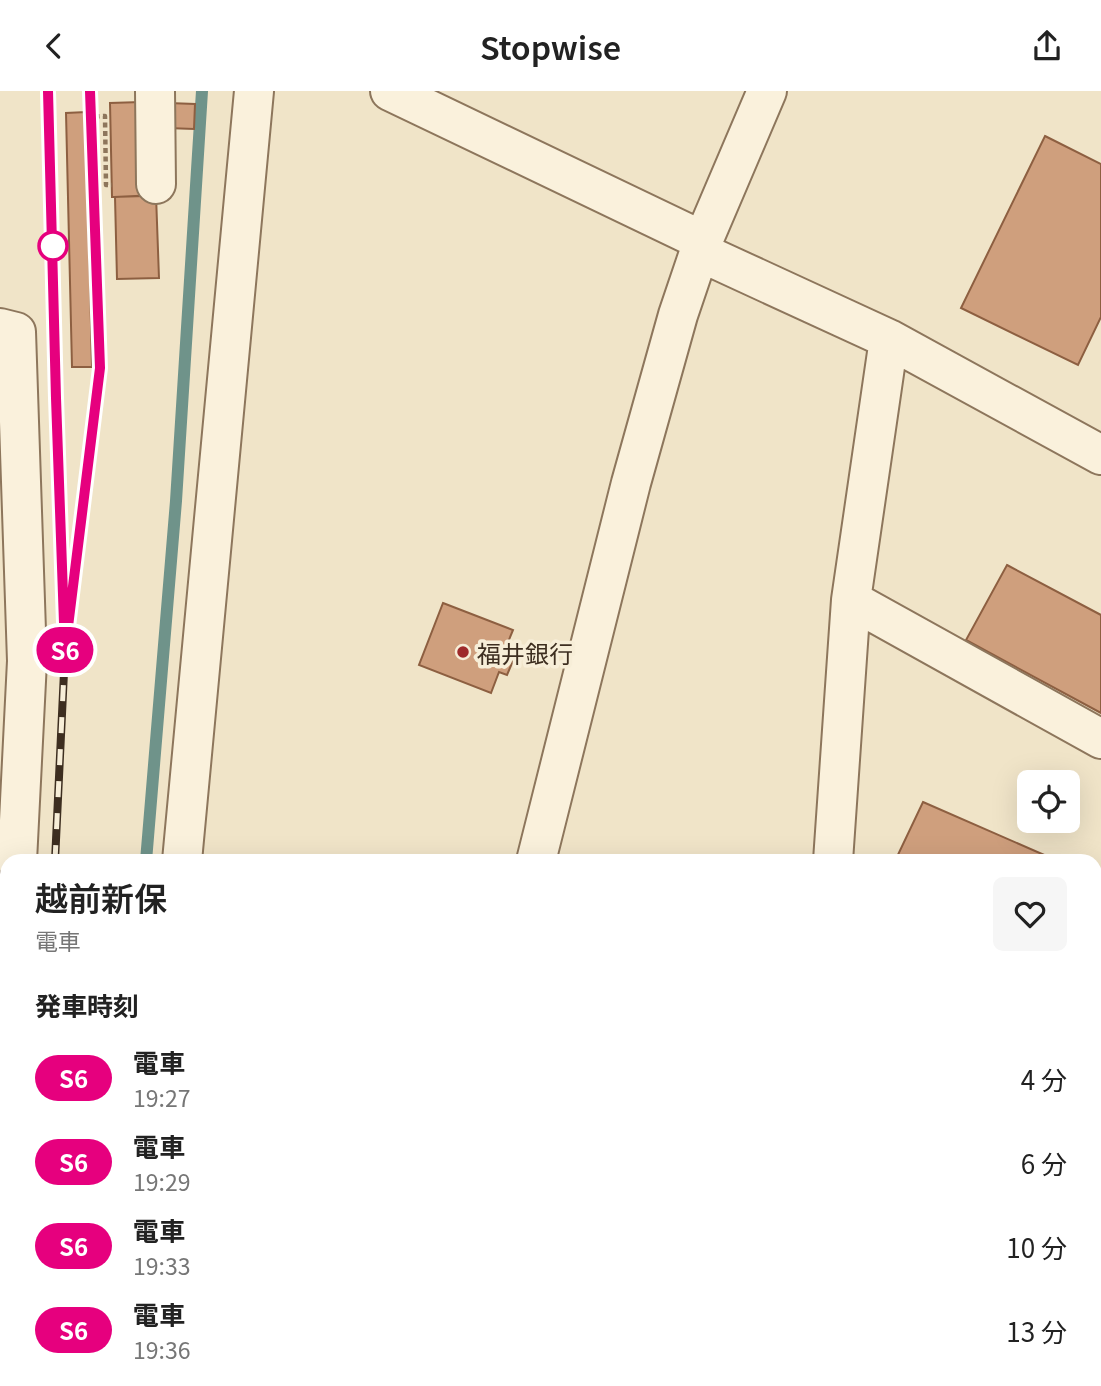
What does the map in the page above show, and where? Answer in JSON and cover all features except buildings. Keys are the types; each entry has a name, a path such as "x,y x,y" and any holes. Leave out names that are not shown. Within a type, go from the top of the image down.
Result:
{"street":[{"path":"155,91 156,184"},
{"path":"183,854 254,91"},
{"path":"390,91 889,339 1101,456"},
{"path":"538,854 655,393 678,315 702,247 767,91"},
{"path":"0,328 16,332 27,660 17,854"},
{"path":"833,854 851,600 889,339"},
{"path":"851,600 1101,739"}],"path":[{"path":"86,117 105,116 106,185 112,185"}],"waterway":[{"path":"147,854 176,501 202,91"}],"railway":[{"path":"48,91 63,606"},
{"path":"55,854 65,651 100,368 90,91"}],"train":[{"name":"S6","path":"48,91 65,651 100,368 90,91"}],"place":[{"name":"福井銀行","path":"463,652"}]}
